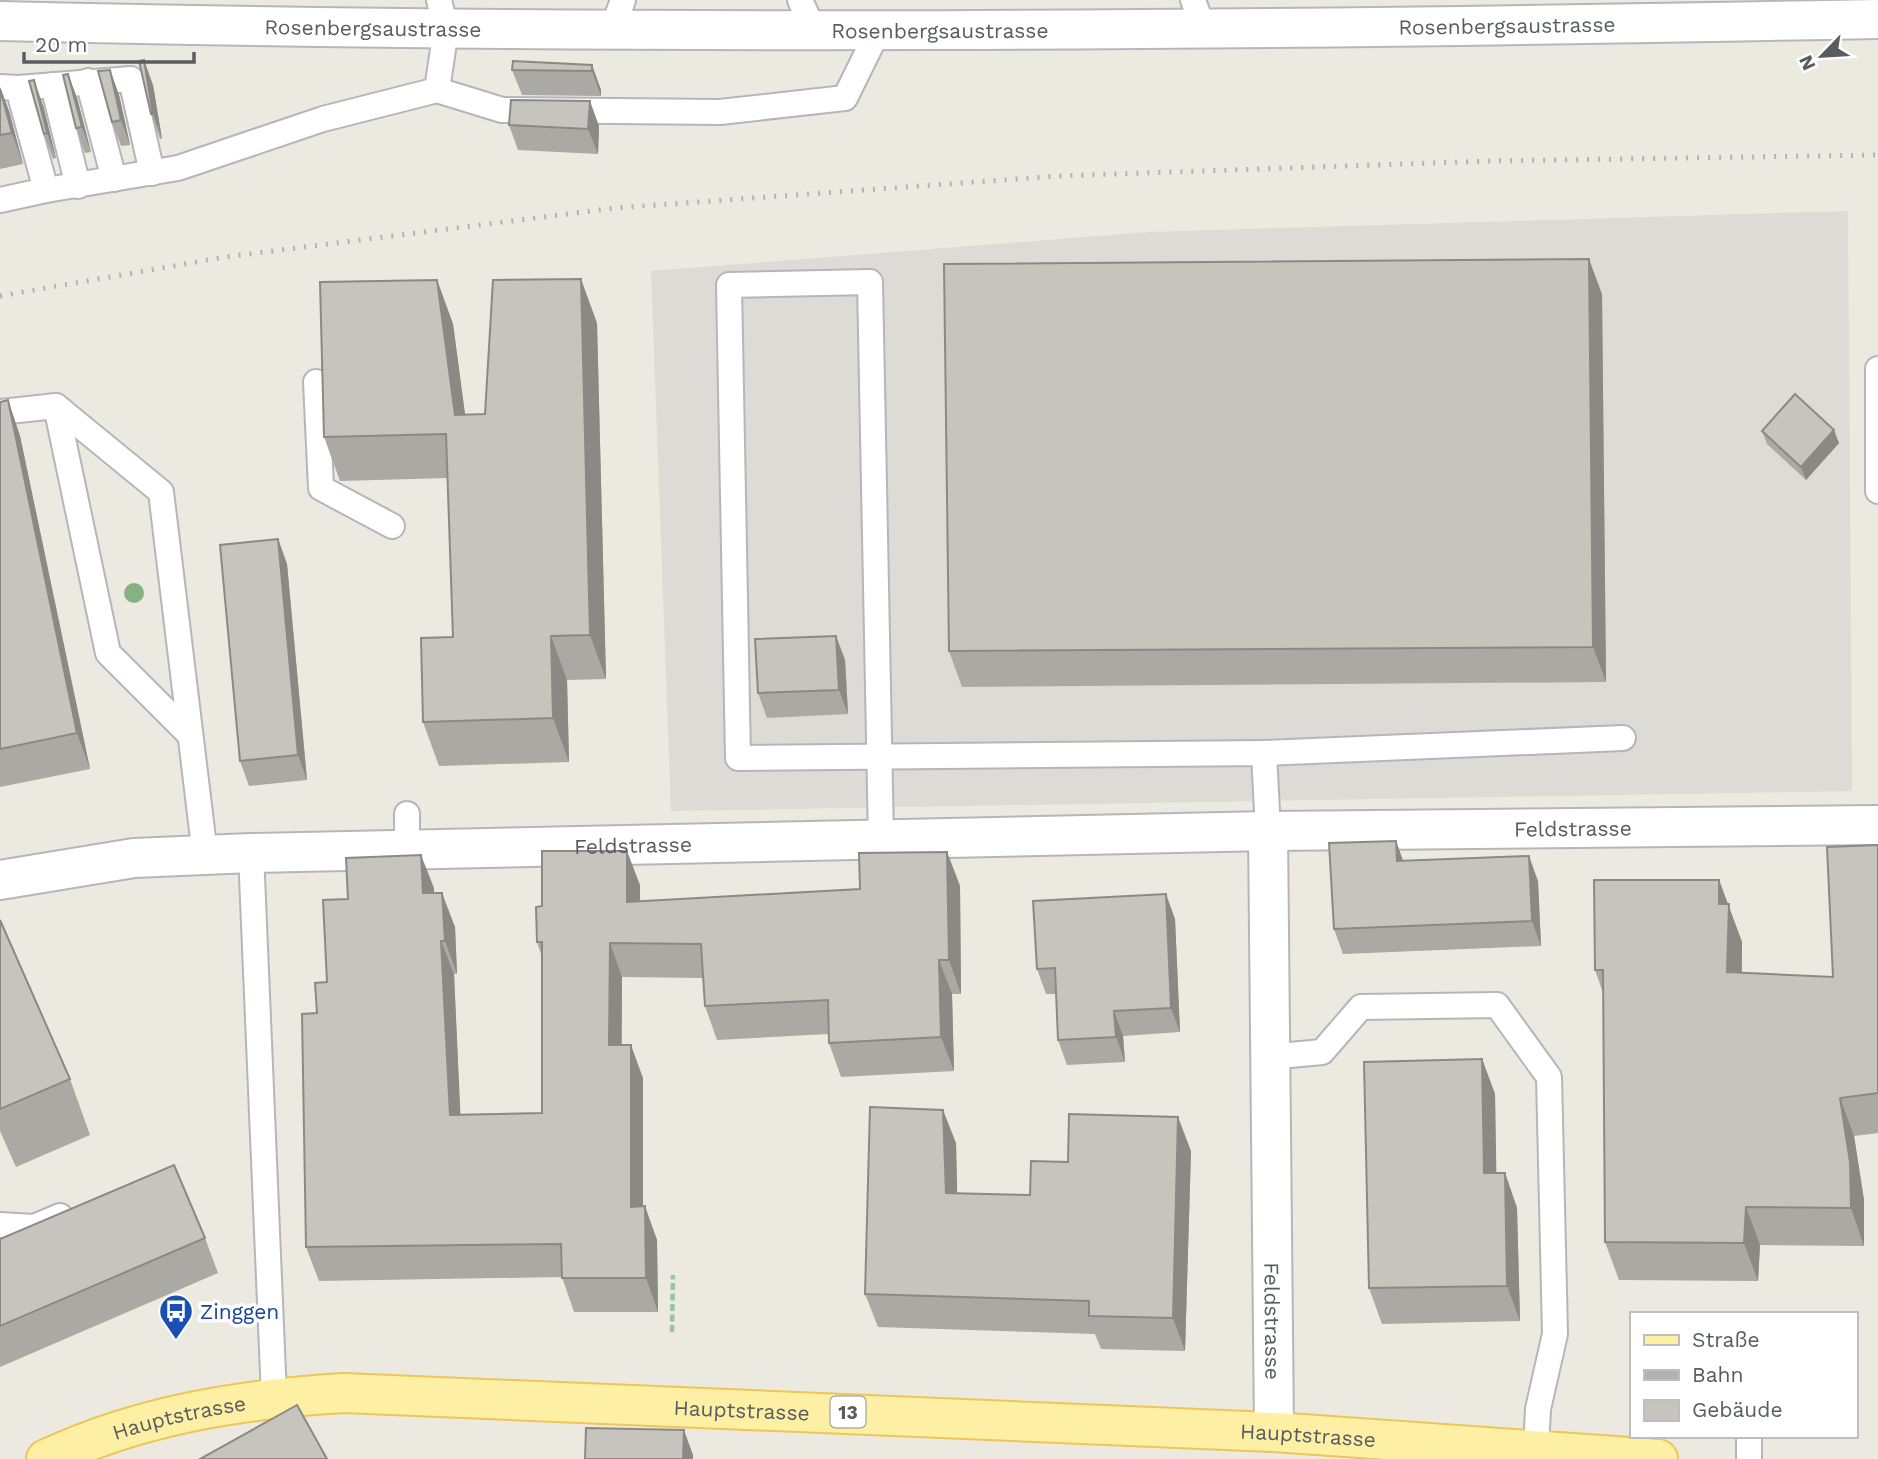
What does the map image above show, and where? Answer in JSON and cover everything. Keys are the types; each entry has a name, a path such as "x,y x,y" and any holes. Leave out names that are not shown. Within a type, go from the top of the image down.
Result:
{"main road":[{"name":"Hauptstrasse","path":"46,1459 101,1435 155,1418 274,1397 344,1393 1274,1432 1536,1448 1658,1459"}],"street":[{"name":"Rosenbergsaustrasse","path":"0,21 442,15 807,15 878,31 1198,14 1878,19"},
{"name":"Feldstrasse","path":"0,880 134,858 251,853 407,832 881,840 1268,831 1878,825"},
{"name":"Feldstrasse","path":"1268,831 1274,1432"}],"lane":[{"path":"438,90 442,15"},
{"path":"0,200 178,168 323,119 438,90 502,110 720,112 845,97 878,31"},
{"path":"46,190 9,87 131,79 152,173"},
{"path":"88,81 114,179"},
{"path":"53,85 78,186"},
{"path":"881,840 879,755 870,282 729,285 738,758 879,755 1264,753 1623,738"},
{"path":"1878,369 1878,491"},
{"path":"316,382 321,488 392,526"},
{"path":"56,406 108,653 190,735"},
{"path":"0,412 56,406 161,492 205,855"},
{"path":"1264,753 1268,831"},
{"path":"251,853 274,1397"},
{"path":"1269,1058 1322,1052 1361,1007 1497,1005 1549,1077 1555,1334 1538,1409 1536,1448"},
{"path":"0,1226 34,1227 82,1207"},
{"path":"1749,1438 1749,1459"}],"path":[{"path":"672,1332 673,1275"}],"shaded area":[{"path":"1848,211 1852,791 671,811 651,271 1149,232"}],"building":[{"path":"144,60 153,114 139,61"},
{"path":"513,61 592,65 592,71 512,70"},
{"path":"110,70 121,120 112,122 98,71"},
{"path":"68,74 82,127 76,128 63,75"},
{"path":"34,80 47,133 44,134 29,81"},
{"path":"0,89 12,133 0,135"},
{"path":"511,100 590,101 588,129 509,125"},
{"path":"1589,259 1593,647 949,651 944,264"},
{"path":"581,279 590,635 551,636 553,718 423,722 421,638 453,637 446,434 324,437 320,282 437,280 455,415 485,414 493,280"},
{"path":"1795,394 1834,430 1801,467 1762,431"},
{"path":"8,400 77,733 0,749 0,402"},
{"path":"278,539 298,755 240,761 220,545"},
{"path":"836,636 839,690 758,693 755,639"},
{"path":"1396,841 1397,861 1529,856 1532,921 1334,929 1329,843"},
{"path":"1878,845 1878,1093 1840,1098 1850,1162 1851,1208 1746,1207 1744,1243 1605,1242 1603,970 1595,970 1594,880 1719,880 1719,904 1729,904 1727,972 1833,977 1827,847"},
{"path":"542,851 627,851 627,902 860,889 859,853 947,852 949,960 939,960 941,1037 829,1043 828,1000 705,1006 701,944 610,943 609,1045 631,1045 631,1207 645,1206 646,1278 562,1278 561,1244 306,1247 302,1014 317,1013 315,983 327,982 323,900 348,899 346,858 421,855 423,893 442,893 445,941 441,941 450,1115 542,1113 542,942 537,942 536,907 542,906"},
{"path":"1166,894 1171,1008 1114,1011 1116,1037 1058,1040 1055,968 1037,969 1033,901"},
{"path":"0,920 70,1079 0,1109"},
{"path":"1482,1059 1484,1173 1505,1173 1507,1286 1369,1288 1364,1062"},
{"path":"870,1107 943,1110 946,1193 1030,1195 1031,1161 1068,1162 1069,1114 1178,1117 1173,1318 1089,1316 1089,1301 865,1294"},
{"path":"174,1165 205,1238 0,1326 0,1239"},
{"path":"297,1405 327,1459 200,1459"},
{"path":"586,1428 684,1430 683,1459 585,1459"}],"railway":[{"path":"0,296 225,257 615,208 1058,176 1491,161 1878,155"}],"place":[{"name":"Zinggen","path":"176,1341"}]}
